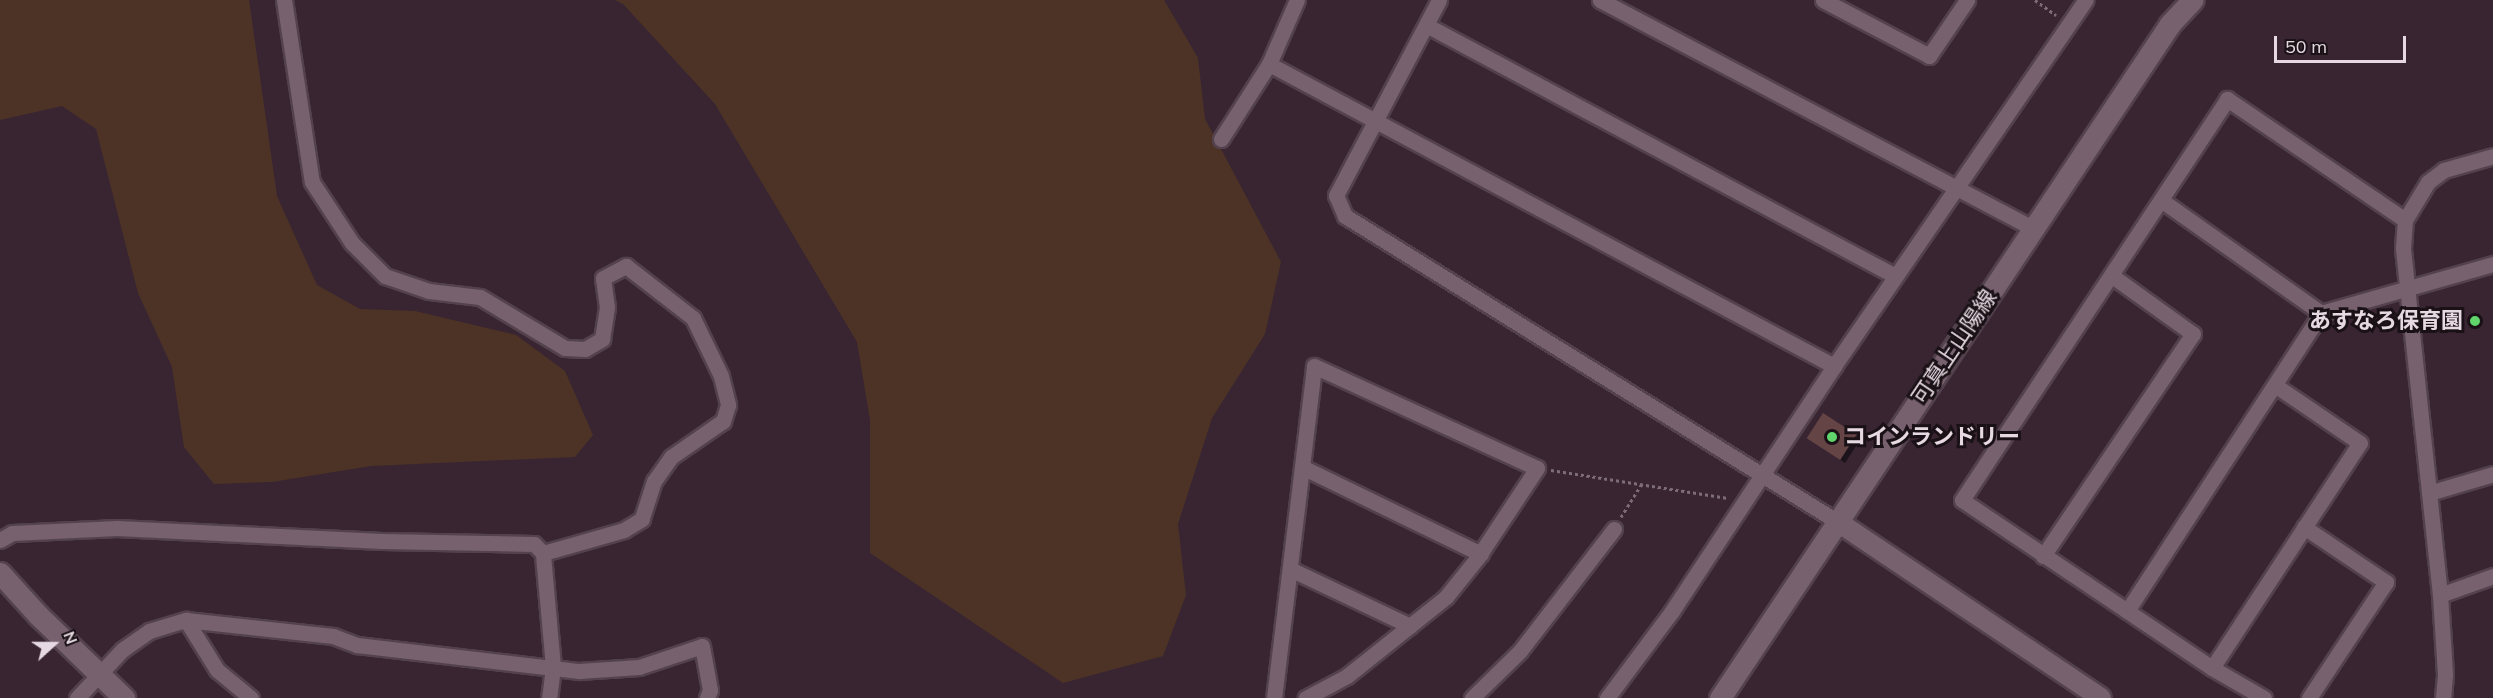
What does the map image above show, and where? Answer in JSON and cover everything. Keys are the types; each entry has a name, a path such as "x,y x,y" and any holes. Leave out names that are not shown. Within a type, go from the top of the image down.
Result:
{"main road":[{"name":"可真上山陽線","path":"1720,698 2170,24 2192,0"},
{"path":"0,573 124,698"}],"street":[{"path":"284,0 312,182 352,243 385,276 429,291 480,297 565,348 585,349 602,339 606,308 603,278 626,267 693,318 721,376 728,405 723,421 671,457 654,481 642,519 624,530 543,553"},
{"path":"1221,139 1269,64 1297,0"},
{"path":"1439,0 1374,119 1336,195 1345,216 1838,522 2101,698"},
{"path":"1600,0 2033,228"},
{"path":"1823,0 1929,56 1967,0"},
{"path":"1607,698 1672,611 1834,366 2086,0"},
{"path":"1426,26 1895,276"},
{"path":"1269,64 1834,366"},
{"path":"2264,698 2212,668 1962,500 2227,99 2405,220"},
{"path":"2443,698 2445,674 2440,595 2403,248 2405,220 2428,182 2436,176 2493,156"},
{"path":"2161,200 2321,313"},
{"path":"2127,611 2276,386 2321,313 2493,264"},
{"path":"2043,556 2193,334 2111,275"},
{"path":"1274,698 1314,366 1537,468 1481,554 1446,597 1347,676 1306,698"},
{"path":"2212,668 2360,443 2276,386"},
{"path":"1302,467 1481,554"},
{"path":"2429,493 2493,474"},
{"path":"0,540 12,533 117,528 382,542 534,544 543,553 553,667 549,698"},
{"path":"2304,528 2386,582 2309,698"},
{"path":"1473,698 1520,651 1614,529"},
{"path":"1290,569 1410,626"},
{"path":"2440,595 2493,576"},
{"path":"186,620 217,670 251,698"},
{"path":"77,698 122,650 149,631 186,620 333,636 357,645 579,670 639,667 702,646 710,690 707,698"}],"path":[{"path":"2035,0 2068,23"},
{"path":"1537,468 1745,500"},
{"path":"1614,529 1641,485"}],"shaded area":[{"path":"0,0 249,0 277,196 317,285 360,309 415,311 516,335 565,371 593,435 575,457 371,466 272,482 214,484 184,447 172,367 138,293 96,129 62,106 0,120"},
{"path":"615,0 1164,0 1198,58 1205,119 1281,262 1265,334 1212,418 1178,524 1186,595 1163,656 1063,683 870,553 870,420 857,342 715,104 623,4"}],"building":[{"name":"コインランドリー","path":"1823,413 1857,435 1840,460 1807,438"}],"place":[{"name":"あすなろ保育園","path":"2475,321"},
{"name":"コインランドリー","path":"1832,437"}]}
